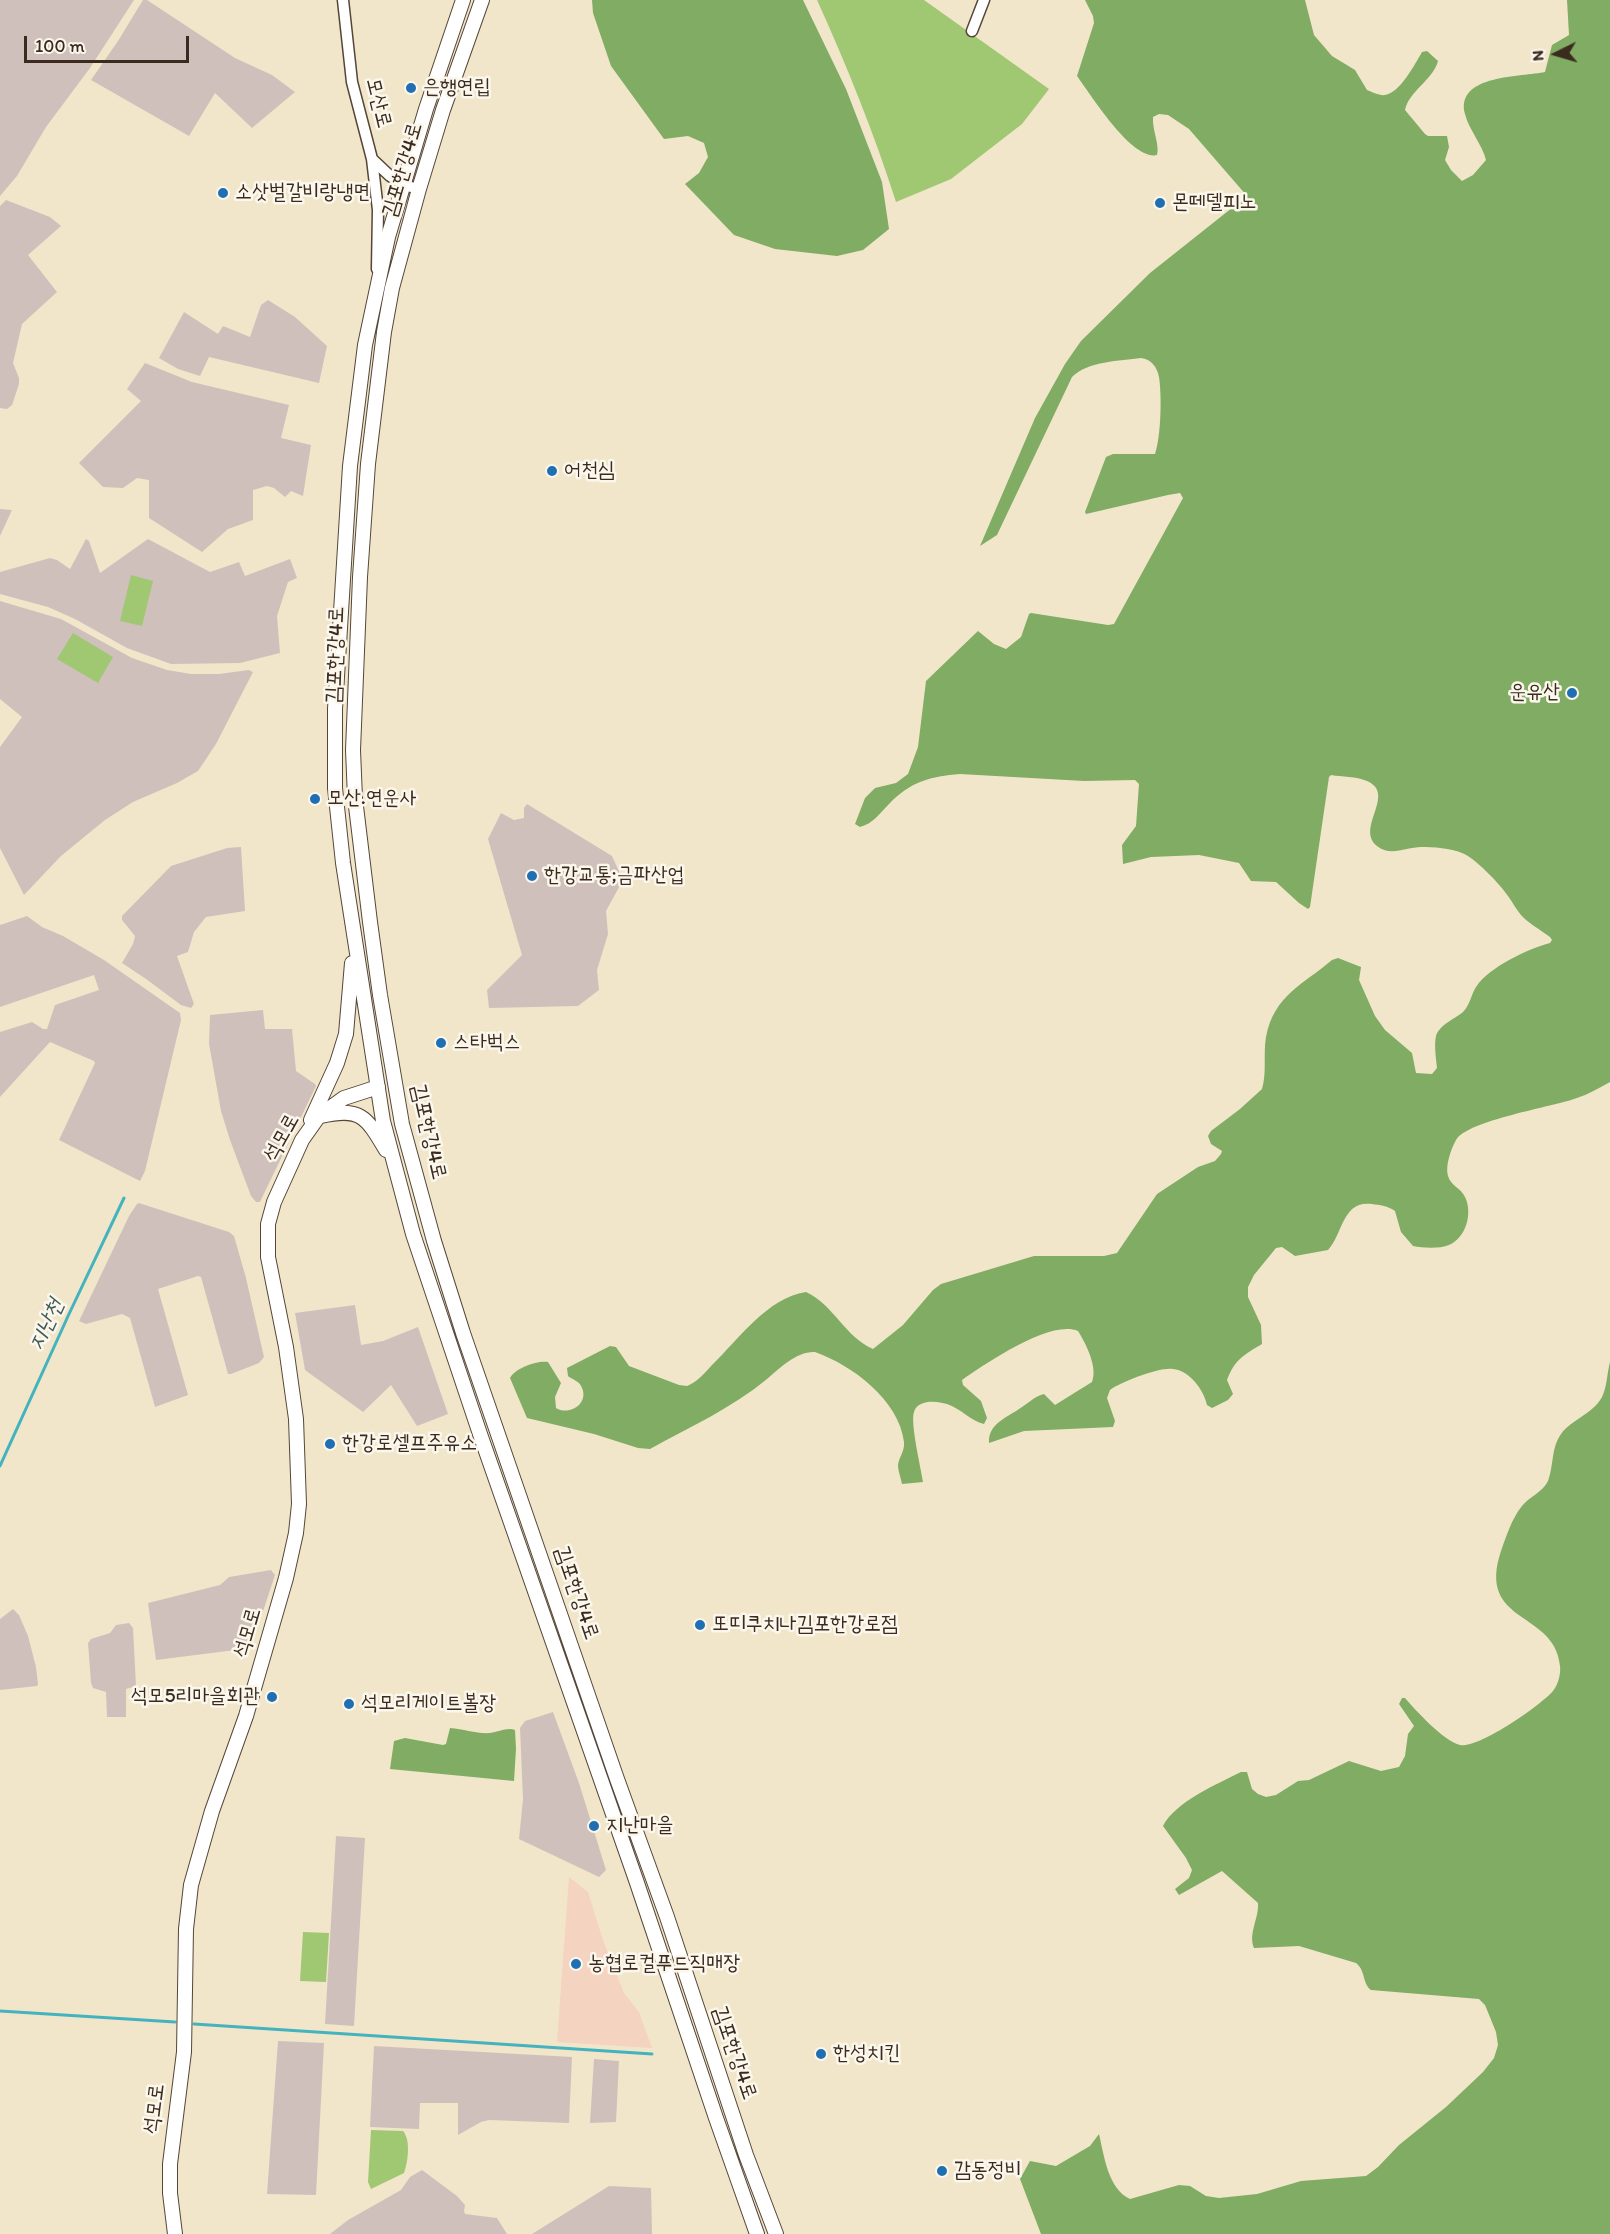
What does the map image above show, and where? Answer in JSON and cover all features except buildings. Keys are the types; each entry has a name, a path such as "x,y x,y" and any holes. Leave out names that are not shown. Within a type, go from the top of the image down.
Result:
{"street":[{"name":"모산로","path":"344,0 352,81 372,159 390,176 403,184 419,189"},
{"name":"김포한강4로","path":"463,0 403,184 376,284 365,345 350,466 335,709 335,788 354,943 383,1121 433,1297 757,2234"},
{"name":"김포한강4로","path":"482,0 443,110 390,299 369,453 360,577 353,738 355,798 380,995 402,1124 463,1333 667,1917 746,2155 776,2234"},
{"path":"972,31 984,0"},
{"path":"372,159 378,210 376,284"},
{"path":"302,1140 337,1063 346,1034 354,943"},
{"name":"석모로","path":"175,2234 170,2193 170,2164 184,2052 186,1929 191,1885 212,1811 252,1695 286,1578 296,1533 300,1478 296,1419 286,1347 267,1243 268,1224 274,1202 302,1140 319,1116 344,1098 378,1087"},
{"path":"319,1116 343,1111 354,1113 372,1128 393,1162"}],"shaded area":[{"path":"0,0 134,0 90,68 46,127 17,176 0,196"},
{"path":"143,0 147,0 235,58 272,75 295,92 252,128 215,93 189,136 91,80"},
{"path":"6,200 50,217 61,226 28,255 57,292 22,324 13,363 19,384 12,405 7,409 0,408 0,206"},
{"path":"268,300 295,317 327,346 319,383 209,357 200,376 178,369 159,358 184,312 218,334 223,326 250,337 261,305"},
{"path":"145,363 192,382 289,405 281,438 311,445 303,496 291,491 285,497 274,488 267,486 253,490 253,520 228,529 202,552 149,518 149,480 137,478 123,488 103,487 79,463 141,401 127,389"},
{"path":"0,509 12,510 0,536"},
{"path":"86,539 89,541 100,573 148,539 210,572 239,562 245,576 290,559 297,578 288,582 277,616 280,653 240,663 171,664 127,648 48,607 0,594 0,572 50,558 70,569"},
{"path":"0,601 61,619 132,658 167,670 191,674 219,674 249,670 253,672 216,744 198,771 133,802 105,820 61,856 24,895 0,848 0,747 22,717 0,699"},
{"path":"527,804 612,856 623,880 606,911 608,934 597,970 599,990 578,1006 489,1008 487,990 522,955 488,839 501,813 514,820 524,818 524,808"},
{"path":"241,847 245,911 206,917 194,932 188,952 177,956 194,1004 191,1008 181,1005 122,963 135,936 122,920 122,916 171,866 227,848"},
{"path":"27,916 42,927 63,936 104,960 180,1013 181,1020 145,1171 140,1181 59,1140 94,1061 50,1042 0,1097 0,1032 32,1022 47,1029 55,1005 99,990 94,975 0,1007 0,925"},
{"path":"263,1010 265,1029 292,1029 296,1071 316,1086 260,1202 256,1202 251,1196 221,1111 209,1044 210,1015"},
{"path":"139,1203 229,1232 234,1236 264,1357 259,1363 228,1374 201,1277 158,1289 188,1395 155,1407 130,1318 122,1314 86,1324 79,1321 129,1216"},
{"path":"355,1305 361,1345 383,1341 418,1327 448,1414 417,1426 391,1385 363,1412 305,1370 295,1313"},
{"path":"271,1570 275,1575 251,1648 156,1660 148,1603 220,1585 229,1577"},
{"path":"13,1609 19,1615 28,1636 38,1684 37,1686 0,1690 0,1619"},
{"path":"129,1623 133,1628 136,1686 126,1689 126,1717 107,1717 106,1692 93,1688 91,1683 88,1643 91,1639 110,1633 116,1625"},
{"path":"553,1712 579,1783 606,1870 599,1877 519,1839 523,1799 520,1728 525,1721"},
{"path":"336,1836 365,1838 354,2026 325,2024"},
{"path":"569,1877 588,1892 603,1940 624,1993 639,2012 652,2048 557,2042"},
{"path":"278,2041 324,2043 316,2195 267,2194"},
{"path":"374,2046 572,2057 569,2123 489,2120 458,2135 458,2103 420,2103 419,2129 370,2127"},
{"path":"594,2059 619,2061 616,2122 590,2123"},
{"path":"422,2170 457,2196 465,2205 465,2214 497,2218 507,2234 330,2234 348,2220 401,2190 410,2177"},
{"path":"609,2186 651,2188 652,2234 532,2234"}],"green space":[{"path":"592,0 803,0 846,89 882,182 889,229 863,250 837,256 775,249 734,235 685,184 699,173 708,157 704,143 688,136 664,139 611,66 593,13"},
{"path":"817,0 924,0 1049,89 1022,124 951,179 896,202 860,100"},
{"path":"1085,0 1305,0 1314,35 1332,56 1355,70 1367,90 1381,95 1391,93 1396,89 1422,52 1427,51 1438,61 1431,74 1411,97 1405,110 1428,136 1447,136 1449,147 1445,160 1462,181 1473,175 1486,160 1465,114 1465,101 1470,91 1480,84 1493,80 1545,72 1552,45 1569,35 1567,0 1610,0 1610,1082 1590,1093 1565,1102 1477,1126 1456,1140 1449,1158 1447,1172 1451,1182 1465,1197 1468,1217 1460,1237 1449,1245 1431,1248 1413,1246 1401,1232 1395,1211 1387,1207 1362,1204 1355,1207 1344,1219 1328,1250 1295,1256 1282,1247 1276,1248 1254,1275 1248,1287 1248,1297 1261,1325 1262,1344 1237,1362 1227,1380 1233,1394 1228,1400 1212,1408 1207,1405 1199,1387 1185,1373 1173,1369 1159,1370 1110,1390 1107,1398 1115,1421 1113,1427 1024,1431 989,1443 989,1436 995,1426 1034,1398 1044,1394 1055,1405 1092,1382 1092,1363 1084,1342 1078,1331 1066,1329 1051,1331 1018,1345 962,1380 963,1385 981,1401 987,1418 984,1424 943,1403 928,1402 916,1408 913,1426 923,1482 902,1484 898,1465 904,1442 893,1412 883,1398 858,1375 815,1352 795,1357 740,1399 650,1449 638,1448 594,1434 527,1418 510,1378 517,1371 533,1364 548,1362 561,1383 555,1397 556,1408 567,1410 580,1403 583,1394 580,1384 568,1376 567,1368 610,1346 616,1347 629,1366 687,1386 701,1377 766,1311 792,1296 806,1292 815,1297 855,1337 873,1349 903,1325 941,1284 1034,1256 1104,1256 1117,1253 1157,1194 1198,1167 1215,1161 1221,1154 1222,1151 1211,1144 1208,1136 1211,1131 1262,1089 1266,1037 1276,1011 1292,992 1332,960 1338,958 1361,967 1359,980 1375,1016 1385,1030 1412,1053 1416,1073 1432,1074 1437,1068 1435,1043 1438,1032 1444,1025 1460,1015 1482,980 1499,966 1550,943 1552,940 1524,918 1500,885 1480,865 1467,856 1442,848 1421,847 1387,851 1377,846 1371,839 1370,830 1378,803 1378,794 1375,787 1367,781 1354,777 1331,775 1329,777 1308,909 1276,882 1251,881 1239,863 1199,855 1151,857 1123,864 1122,845 1136,826 1139,784 1135,780 1084,781 960,774 940,776 905,790 869,823 860,827 855,824 865,798 875,788 896,783 908,774 918,747 926,681 978,631 994,644 1006,649 1021,637 1031,613 1114,624 1183,498 1180,493 1086,514 1106,457 1113,454 1155,454 1160,427 1160,385 1158,373 1153,364 1141,358 1095,365 1072,377 997,535 980,546 1035,418 1065,364 1081,341 1150,273 1247,196 1189,129 1168,115 1159,114 1153,117 1158,147 1157,155 1147,154 1136,148 1113,125 1077,76 1094,23"},
{"path":"131,575 153,581 142,626 120,621"},
{"path":"73,633 113,657 98,683 57,659"},
{"path":"1610,1362 1610,2234 1041,2234 1020,2179 1030,2161 1056,2166 1090,2146 1099,2134 1112,2180 1117,2188 1130,2199 1179,2185 1190,2186 1206,2196 1219,2198 1257,2194 1301,2181 1366,2176 1399,2145 1446,2107 1483,2072 1494,2058 1498,2045 1496,2032 1485,2005 1479,1999 1371,1990 1356,1963 1299,1946 1254,1948 1252,1937 1258,1903 1222,1871 1179,1895 1175,1889 1189,1878 1192,1870 1163,1826 1177,1809 1187,1802 1241,1772 1247,1772 1252,1789 1266,1797 1276,1795 1298,1781 1309,1780 1349,1761 1381,1771 1399,1767 1405,1756 1408,1734 1414,1726 1399,1704 1402,1698 1405,1698 1446,1738 1460,1745 1469,1744 1494,1734 1523,1716 1553,1691 1560,1676 1555,1648 1545,1635 1507,1605 1499,1592 1496,1575 1501,1551 1515,1516 1548,1481 1556,1445 1561,1434 1593,1408 1602,1397"},
{"path":"450,1728 485,1733 506,1729 515,1730 514,1781 390,1769 394,1741 405,1738 443,1745 446,1744"},
{"path":"303,1932 329,1933 326,1982 300,1981"},
{"path":"371,2130 403,2131 406,2135 408,2151 404,2173 371,2189 368,2182"}],"waterway":[{"name":"지난천","path":"0,1466 124,1198"},
{"path":"0,2011 175,2022"},
{"path":"194,2024 652,2054"}],"place":[{"name":"은행연립","path":"411,88"},
{"name":"소삿벌갈비랑냉면","path":"223,193"},
{"name":"몬떼델피노","path":"1160,203"},
{"name":"어천심","path":"552,471"},
{"name":"운유산","path":"1572,693"},
{"name":"모산.연운사","path":"315,799"},
{"name":"한강교통;금파산업","path":"532,876"},
{"name":"스타벅스","path":"441,1043"},
{"name":"한강로셀프주유소","path":"330,1444"},
{"name":"또띠쿠치나김포한강로점","path":"700,1625"},
{"name":"석모5리마을회관","path":"272,1697"},
{"name":"석모리게이트볼장","path":"349,1704"},
{"name":"지난마을","path":"594,1826"},
{"name":"농협로컬푸드직매장","path":"576,1964"},
{"name":"한성치킨","path":"821,2054"},
{"name":"감동정비","path":"942,2171"}]}
